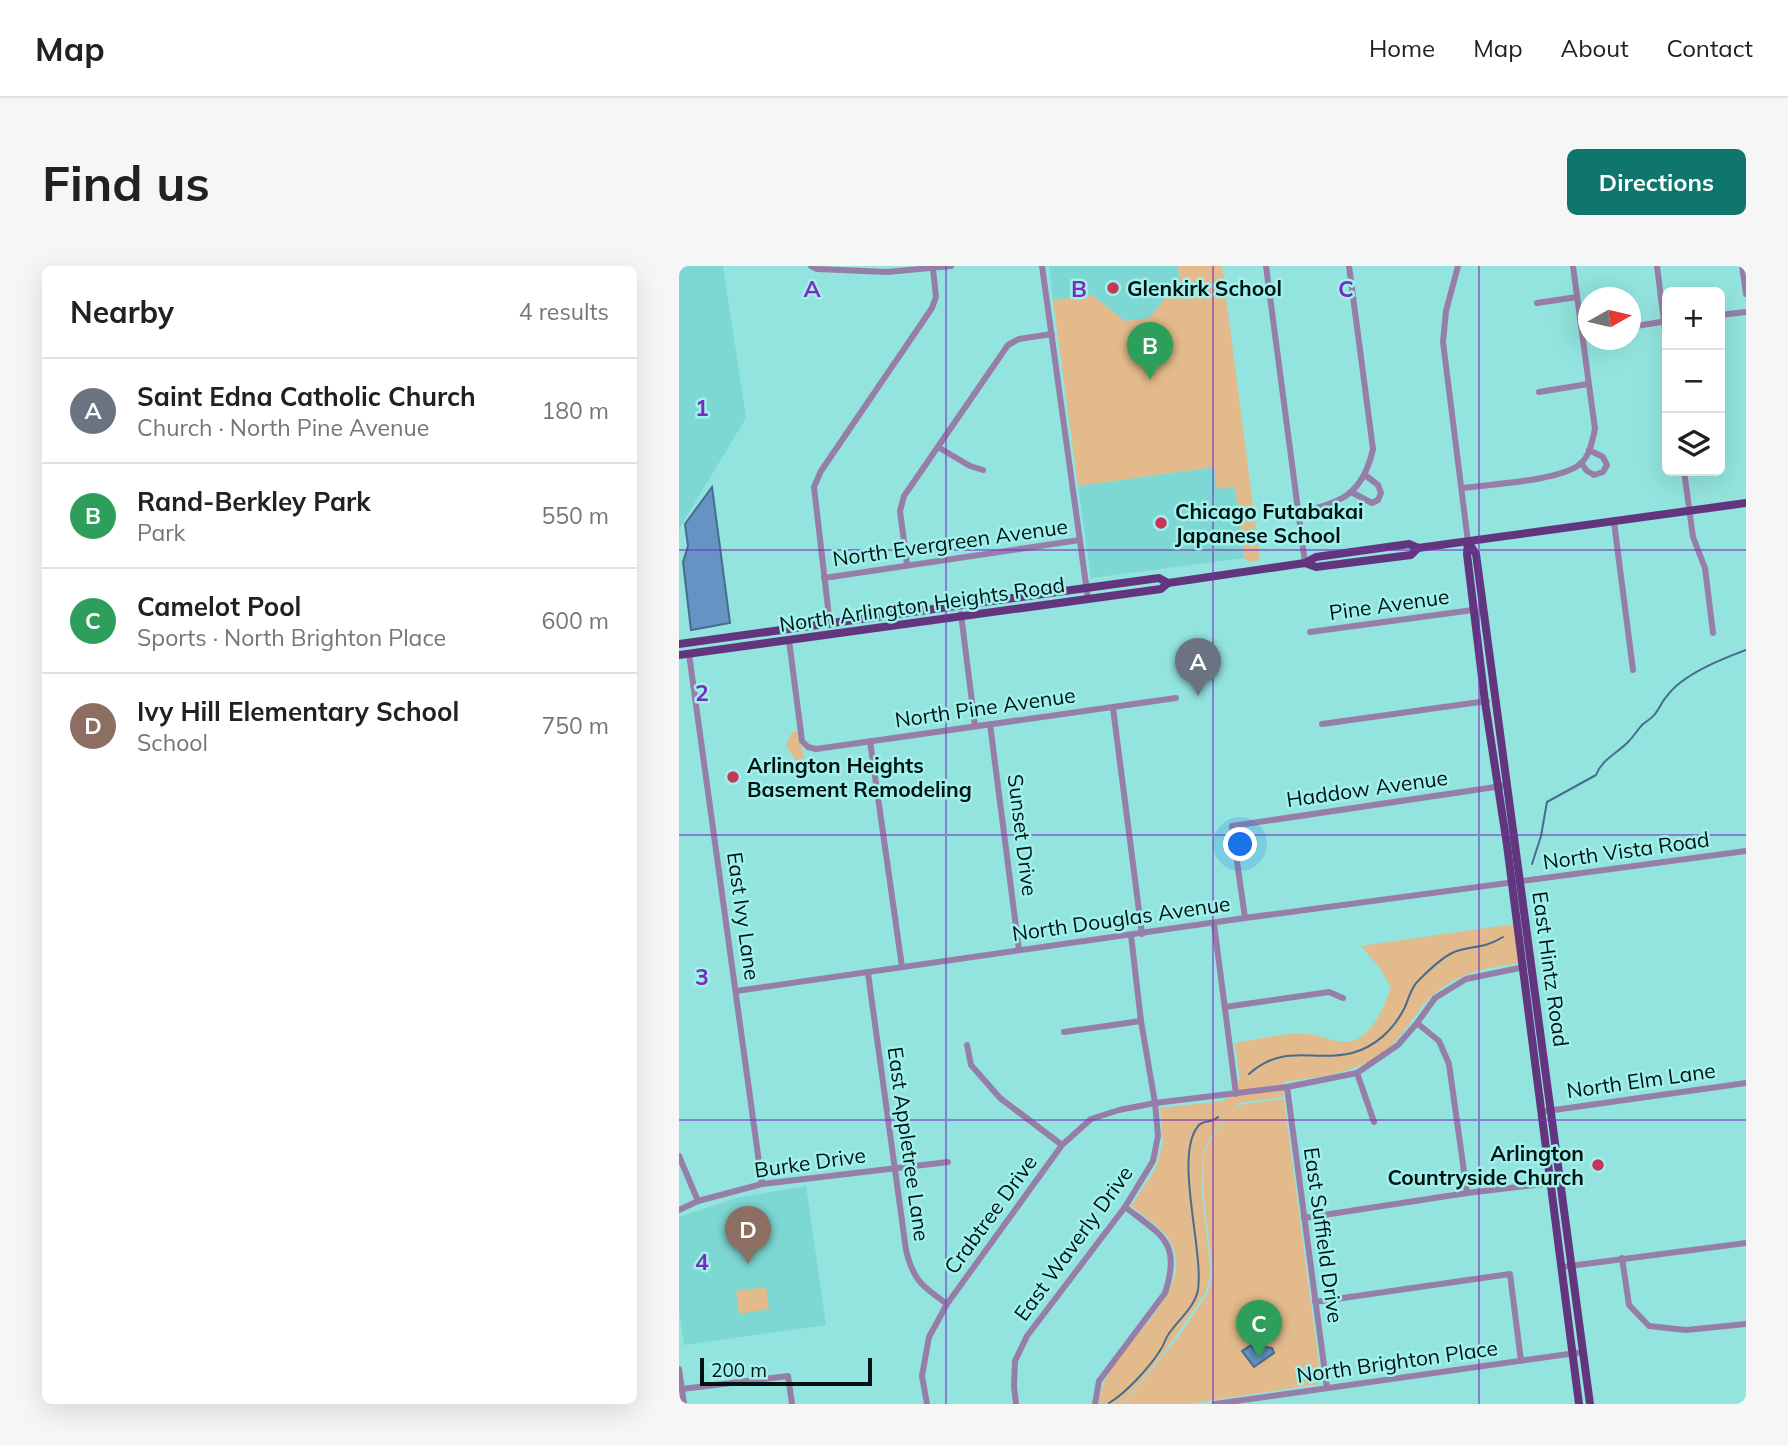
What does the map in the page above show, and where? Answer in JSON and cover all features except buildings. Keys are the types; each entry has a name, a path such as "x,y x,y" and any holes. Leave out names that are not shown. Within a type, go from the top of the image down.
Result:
{"main road":[{"name":"North Arlington Heights Road","path":"684,654 1161,589 1168,583 1305,563 1316,557 1409,544 1418,548 1746,503"},
{"name":"East Hintz Road","path":"1468,541 1467,554 1485,702 1497,787 1516,883"},
{"name":"East Hintz Road","path":"1468,541 1476,554 1508,785 1516,883 1527,966 1551,1110 1590,1404"},
{"name":"North Arlington Heights Road","path":"679,644 1159,578 1168,583"},
{"name":"East Hintz Road","path":"1527,966 1541,1112 1579,1404"}],"street":[{"path":"811,266 817,269 887,272 951,266"},
{"path":"1042,266 1088,599"},
{"path":"1266,266 1305,563"},
{"path":"1298,512 1326,507 1353,493 1369,469 1373,449 1349,266"},
{"name":"East Hintz Road","path":"1458,266 1446,310 1443,342 1468,541"},
{"path":"1573,266 1578,302"},
{"path":"1657,266 1662,297"},
{"path":"1742,266 1746,294"},
{"path":"832,634 814,487 821,471 932,308 936,297 933,269"},
{"path":"1537,303 1577,297"},
{"path":"1725,314 1746,312"},
{"path":"1641,325 1662,322"},
{"path":"907,564 900,511 904,496 1008,345 1019,339 1052,334"},
{"path":"1463,488 1563,474 1581,463 1589,450 1595,429 1586,350"},
{"path":"1539,392 1588,384"},
{"path":"938,447 970,466 983,470"},
{"path":"1581,463 1594,475 1603,472 1607,465 1604,457 1589,450"},
{"path":"1353,493 1372,503 1378,500 1381,493 1378,485 1365,475"},
{"path":"1684,476 1693,537 1705,568 1713,633"},
{"path":"1613,522 1633,670"},
{"name":"North Evergreen Avenue","path":"824,578 1080,540"},
{"path":"960,606 975,726"},
{"name":"Pine Avenue","path":"1310,632 1473,610"},
{"name":"North Pine Avenue","path":"789,640 802,741 808,747 816,749 1176,698"},
{"name":"East Ivy Lane","path":"684,654 737,991 762,1184"},
{"path":"1322,724 1496,699"},
{"path":"1113,708 1142,934"},
{"name":"Sunset Drive","path":"990,724 1019,950"},
{"path":"870,741 902,967"},
{"name":"Haddow Avenue","path":"1245,918 1232,826 1508,785"},
{"name":"North Vista Road","path":"1516,883 1746,851"},
{"name":"North Douglas Avenue","path":"737,991 1245,918 1516,883"},
{"path":"1214,924 1236,1094"},
{"name":"East Waverly Drive","path":"1016,1404 1015,1361 1027,1336 1125,1207 1153,1161 1158,1136 1155,1104 1141,1021 1131,935"},
{"path":"1374,1122 1357,1073 1398,1045 1435,998 1466,979 1527,966"},
{"name":"East Appletree Lane","path":"868,973 911,1272 926,1289 947,1304"},
{"path":"1225,1007 1329,992 1343,998"},
{"path":"1064,1032 1141,1021"},
{"path":"1417,1023 1439,1041 1449,1064 1467,1194"},
{"path":"967,1045 971,1065 1000,1098 1062,1145"},
{"name":"Crabtree Drive","path":"927,1404 922,1376 929,1337 947,1304 1062,1145 1091,1119 1119,1110 1287,1087 1357,1073"},
{"name":"North Elm Lane","path":"1541,1112 1746,1083"},
{"name":"East Suffield Drive","path":"1287,1087 1327,1388"},
{"path":"679,1156 698,1201"},
{"name":"Burke Drive","path":"679,1210 698,1201 762,1184 948,1162"},
{"path":"1304,1219 1560,1182"},
{"path":"1095,1404 1099,1381 1164,1293 1170,1276 1172,1257 1164,1237 1125,1207"},
{"path":"1562,1267 1746,1243"},
{"path":"1622,1258 1629,1305 1649,1326 1686,1330 1746,1324"},
{"path":"1315,1302 1510,1274 1521,1361"},
{"name":"North Brighton Place","path":"1215,1404 1276,1400 1327,1388 1583,1352"},
{"path":"679,1369 684,1404"},
{"path":"682,1389 788,1376 792,1404"}],"shaded area":[{"path":"679,266 723,266 746,418 679,529"},
{"name":"Glenkirk School","path":"1049,266 1178,266 1180,281 1149,318 1125,321 1092,295 1053,300"},
{"path":"1178,266 1222,266 1260,560 1251,562 1244,558 1235,487 1217,489 1214,467 1078,486 1053,300 1092,295 1125,321 1149,318 1180,281"},
{"name":"Chicago Futabakai Japanese School","path":"1214,467 1235,487 1244,558 1091,578 1078,486"},
{"path":"712,487 730,623 691,630 683,562 688,546 685,524"},
{"path":"792,732 799,732 805,763 797,763 786,745"},
{"path":"1514,924 1519,963 1475,972 1449,983 1426,1001 1394,1043 1374,1059 1349,1070 1283,1082 1284,1097 1239,1103 1230,1114 1239,1105 1284,1099 1321,1379 1319,1384 1188,1404 1124,1404 1179,1336 1208,1293 1213,1274 1204,1200 1204,1152 1228,1116 1217,1128 1203,1151 1202,1198 1211,1273 1206,1292 1163,1354 1123,1404 1099,1404 1104,1383 1116,1362 1149,1321 1174,1280 1176,1259 1168,1238 1131,1206 1155,1170 1163,1143 1160,1108 1224,1101 1240,1079 1235,1043 1297,1034 1344,1042 1361,1037 1375,1022 1391,987 1380,968 1361,946"},
{"path":"806,1186 826,1325 684,1345 679,1310 679,1217 736,1198"},
{"path":"766,1287 769,1309 739,1314 736,1291"},
{"path":"1251,1345 1257,1352 1265,1347 1272,1348 1274,1353 1254,1367 1242,1351"}],"waterway":[{"path":"1532,864 1541,836 1547,802 1596,775 1602,765 1631,739 1683,681 1703,668 1746,650"},
{"path":"1249,1074 1262,1064 1287,1056 1338,1055 1368,1047 1383,1037 1394,1024 1414,986 1439,962 1458,951 1489,944 1503,937"},
{"path":"1109,1403 1151,1364 1196,1296 1199,1273 1189,1157 1192,1138 1199,1125 1218,1117"}],"place":[{"name":"Glenkirk School","path":"1113,288"},
{"name":"Rand-Berkley Park","path":"1150,380"},
{"name":"Chicago Futabakai Japanese School","path":"1161,523"},
{"name":"Saint Edna Catholic Church","path":"1198,696"},
{"name":"Arlington Heights Basement Remodeling","path":"733,777"},
{"name":"Arlington Countryside Church","path":"1598,1165"},
{"name":"Ivy Hill Elementary School","path":"748,1264"},
{"name":"Camelot Pool","path":"1259,1358"}]}
